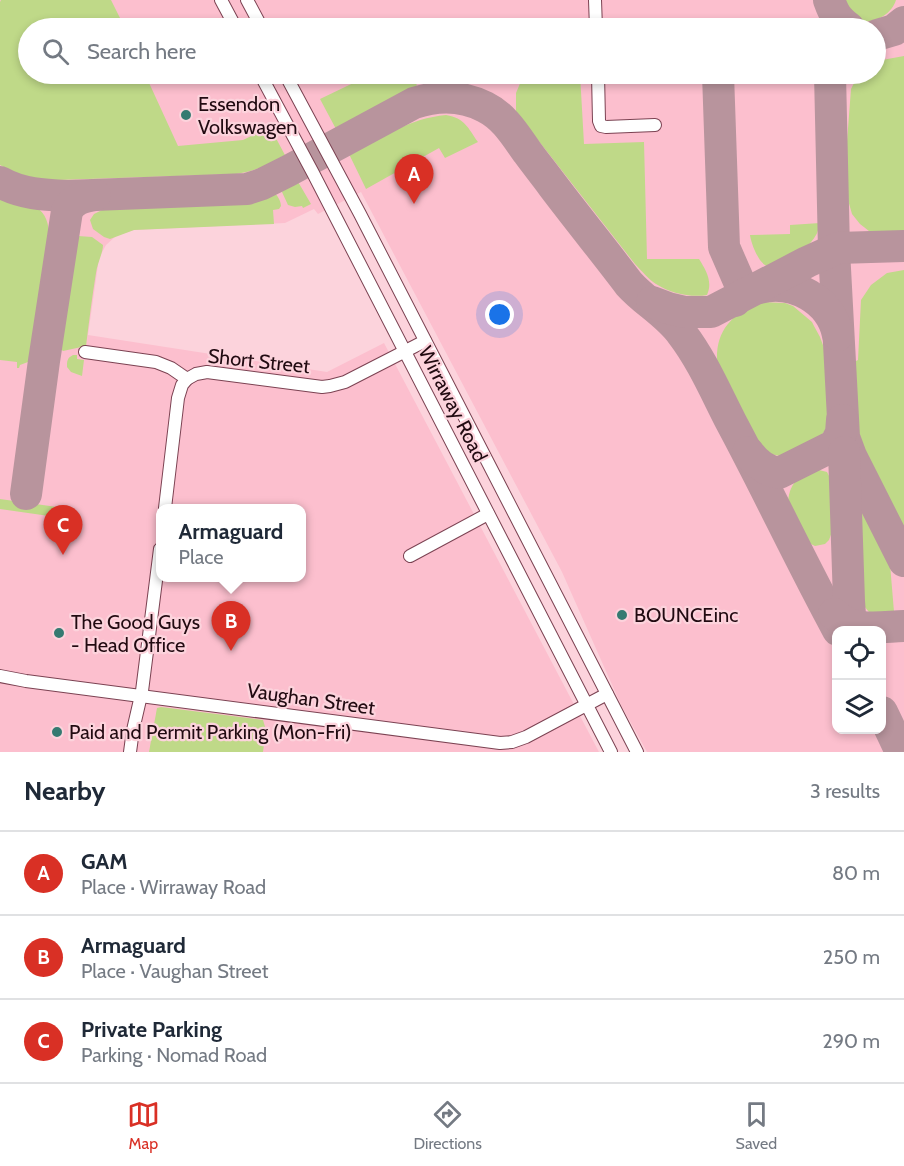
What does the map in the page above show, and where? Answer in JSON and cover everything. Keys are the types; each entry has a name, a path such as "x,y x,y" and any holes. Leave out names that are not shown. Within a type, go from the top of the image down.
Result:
{"street":[{"path":"221,0 231,18"},
{"path":"247,0 257,18"},
{"path":"595,0 596,18"},
{"name":"Wirraway Road","path":"265,84 611,752"},
{"path":"271,95 283,84"},
{"name":"Wirraway Road","path":"291,84 351,196 637,752"},
{"path":"598,84 602,126 655,125"},
{"name":"Short Street","path":"85,352 156,363 171,368 187,379 207,372 315,387 345,382 425,341"},
{"path":"165,504 178,398 182,385 187,379"},
{"path":"410,556 488,514"},
{"path":"130,752 141,696 156,580"},
{"name":"Vaughan Street","path":"0,675 26,681 500,743 526,737 607,694"}],"shaded area":[{"path":"0,0 904,0 904,752 647,752 621,705 562,572 361,192 318,214 314,209 285,223 134,230 116,236 106,245 99,258 88,335 327,372 384,343 599,752 0,752"}],"green space":[{"path":"1,0 111,0 120,18 18,18 18,84 150,84 178,146 243,140 270,127 286,157 236,174 57,180 27,176 7,169 0,165"},
{"path":"838,0 896,0 892,8 879,18 852,18"},
{"path":"904,56 904,234 884,235 869,231 852,214 846,193 845,168 851,89 854,84 886,84 886,59"},
{"path":"351,84 416,84 417,88 336,129 320,99"},
{"path":"520,84 581,84 584,144 644,142 647,259 699,259 709,281 707,295 688,295 668,290 653,282 635,264 516,112 516,93"},
{"path":"446,115 462,121 478,142 445,158 439,148 366,189 349,154 408,124"},
{"path":"297,180 311,204 303,208 288,205 282,192 283,188"},
{"path":"273,192 281,206 273,210 274,224 134,230 110,239 93,229 90,220 94,214 123,202 246,199"},
{"path":"0,198 34,205 48,223 49,233 31,355 28,362 20,365 19,368 17,368 17,362 0,360"},
{"path":"820,223 815,237 806,247 771,266 762,262 756,253 750,235 790,234 790,225"},
{"path":"78,236 92,237 103,245 103,248 97,270 86,346 63,351 60,348 74,249"},
{"path":"904,270 904,533 856,437 854,362 858,360 861,300 871,285 887,273"},
{"path":"759,302 785,303 793,306 812,322 824,348 830,415 828,427 820,437 780,456 762,451 757,447 718,371 720,337 738,314"},
{"path":"73,355 77,355 77,359 84,360 82,376 71,372 67,367 68,360"},
{"path":"819,470 827,472 830,478 833,529 825,544 815,546 805,541 788,505 790,491 796,481 806,474"},
{"path":"0,499 64,508 63,518 0,509"},
{"path":"860,503 890,564 894,612 869,612 862,601"},
{"path":"157,708 263,720 266,730 263,752 149,752"}],"taxiway":[{"path":"829,0 838,18"},
{"path":"886,32 894,30 904,22"},
{"path":"718,84 724,247 741,286 735,301"},
{"path":"830,84 834,250 844,437 851,456 904,561"},
{"path":"0,182 24,191 68,196 247,189 288,171 414,103 432,99 459,98 485,107 509,127 629,284 670,320 689,344 836,626"},
{"path":"26,494 67,211 75,201 95,195"},
{"path":"652,302 685,312 711,312 838,248 904,246"},
{"path":"759,288 785,287 809,295 827,312 838,335"},
{"path":"748,452 761,466 779,473 835,445 841,433 842,420"},
{"path":"844,452 851,626"},
{"path":"834,614 850,624 867,628 904,626"},
{"path":"886,720 901,752"}],"place":[{"name":"Essendon Volkswagen","path":"186,115"},
{"name":"GAM","path":"414,204"},
{"name":"Private Parking","path":"63,555"},
{"name":"BOUNCEinc","path":"622,615"},
{"name":"The Good Guys - Head Office","path":"59,633"},
{"name":"Armaguard","path":"231,651"},
{"name":"Paid and Permit Parking (Mon-Fri)","path":"57,732"}]}
